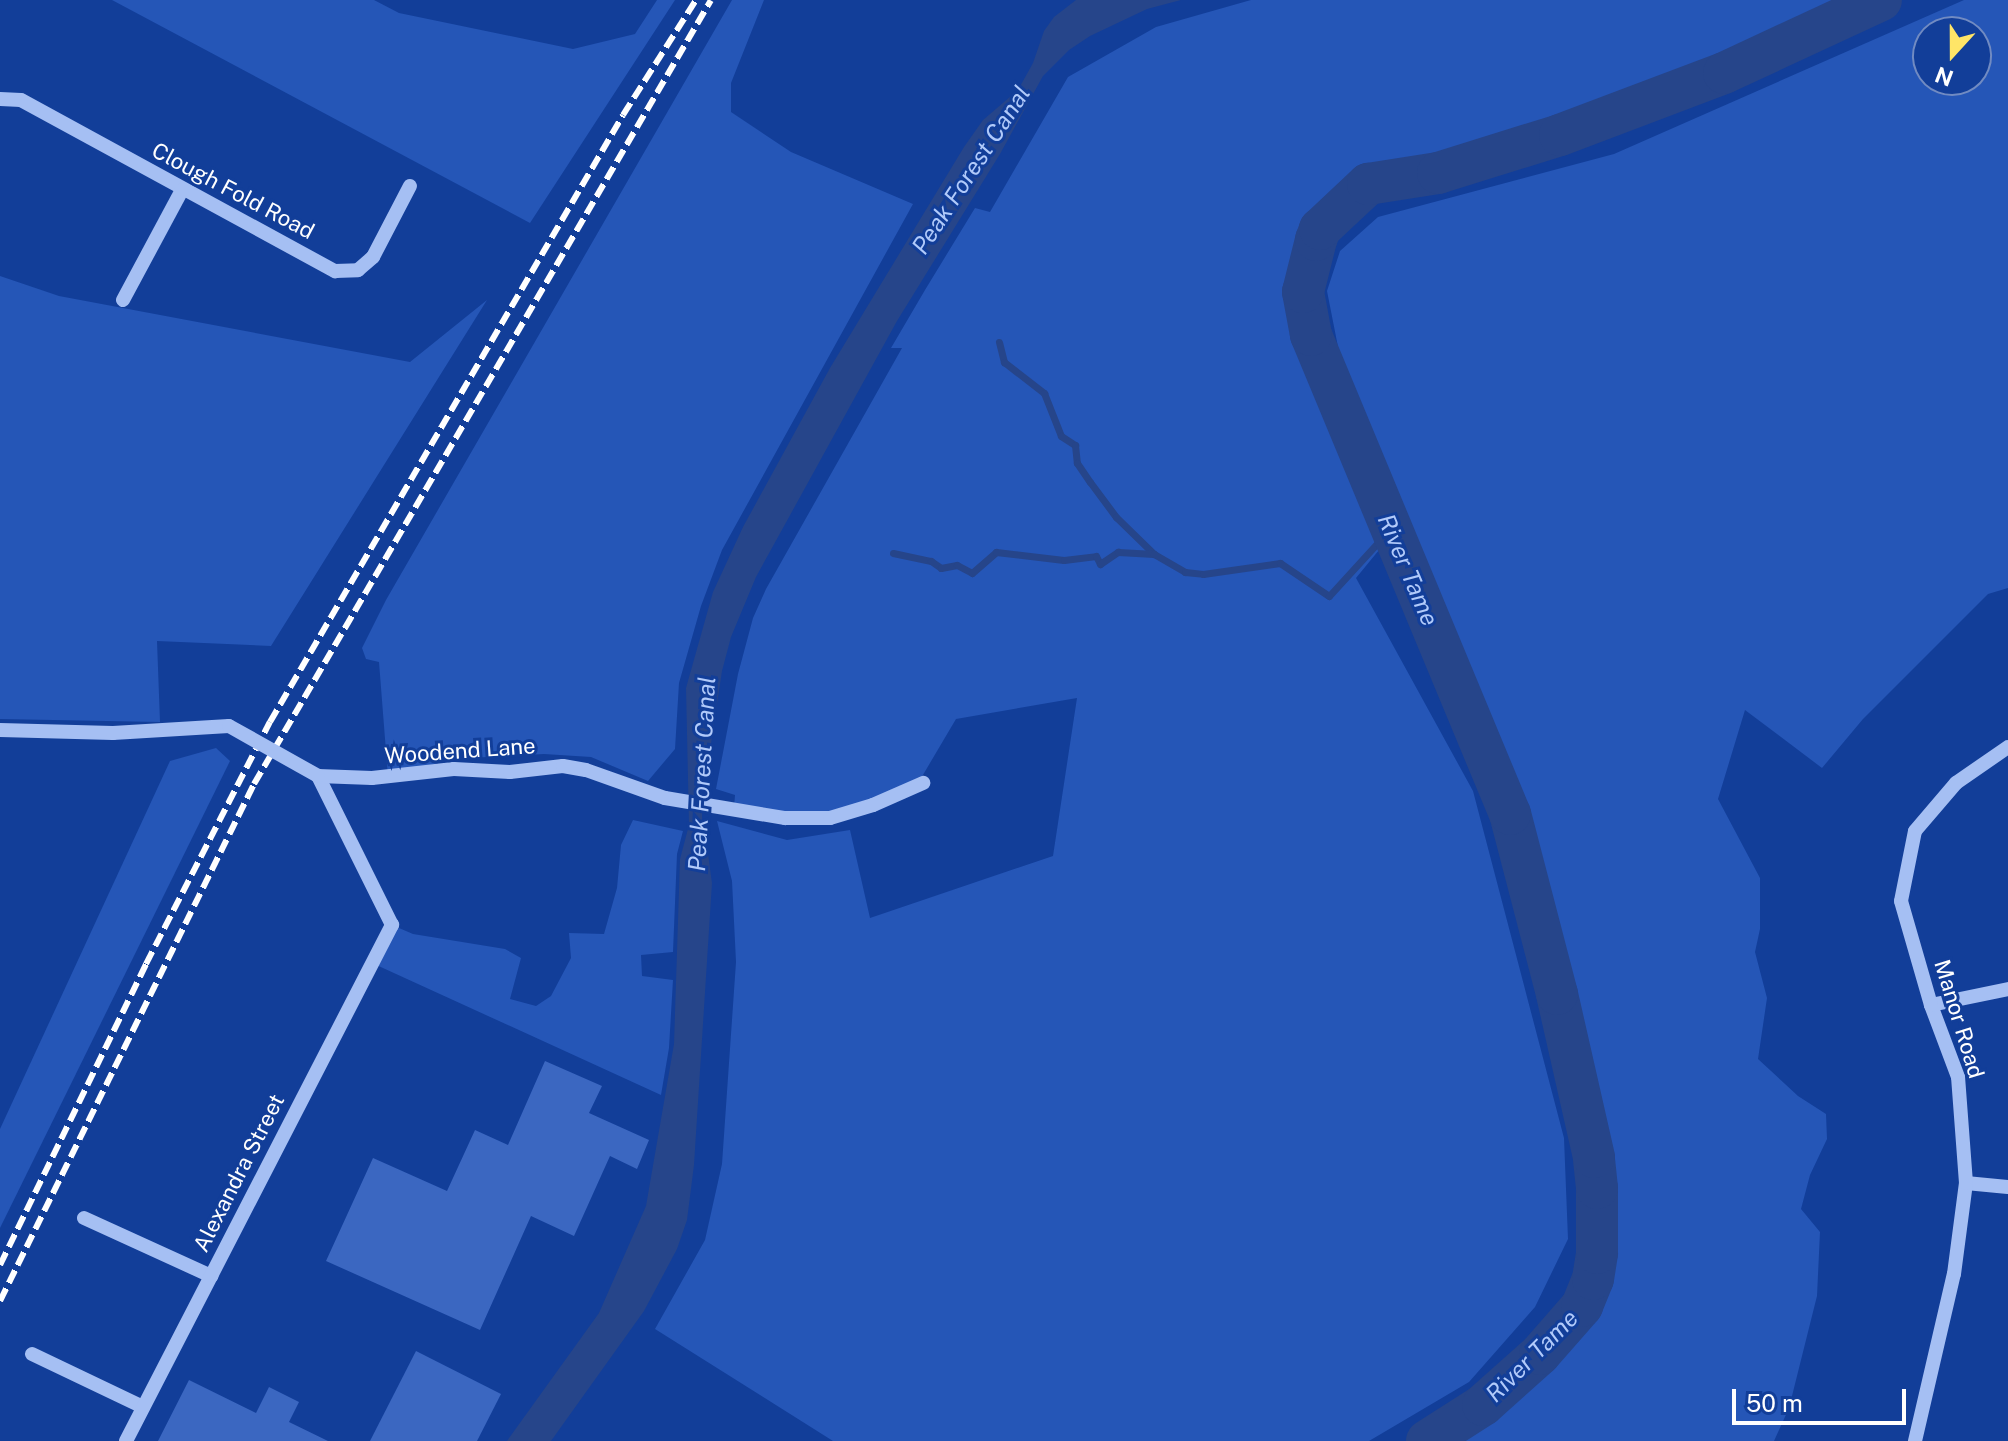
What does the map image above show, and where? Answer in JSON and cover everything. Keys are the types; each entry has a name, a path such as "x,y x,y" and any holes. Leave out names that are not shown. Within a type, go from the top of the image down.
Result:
{"street":[{"name":"Clough Fold Road","path":"0,99 21,100 335,271 358,270 373,257 410,186"},
{"path":"123,300 182,190"},
{"name":"Woodend Lane","path":"0,730 113,733 229,726 318,776 372,778 454,769 510,772 563,766 586,770 665,798 785,818 830,818 873,805 923,783"},
{"name":"Manor Road","path":"1915,1441 1954,1274 1966,1183 1958,1077 1931,1005 1901,901 1915,831 1956,783 2008,747"},
{"name":"Alexandra Street","path":"126,1441 392,925 318,776"},
{"path":"1931,1005 2008,989"},
{"path":"1966,1183 2008,1187"},
{"path":"84,1218 211,1276"},
{"path":"32,1354 143,1407"}],"shaded area":[{"path":"112,0 374,0 399,13 573,49 635,34 657,0 675,0 530,223"},
{"path":"732,0 764,0 731,83 731,112 791,152 913,204 722,550 701,606 679,683 675,749 648,781 591,757 544,754 451,759 388,777 379,662 366,659 362,648 386,600"},
{"path":"1251,0 1881,0 1724,73 1560,135 1438,173 1368,184 1320,229 1306,271 1303,292 1311,335 1393,533 1356,578 1473,791 1564,1138 1568,1239 1535,1307 1469,1382 1369,1441 833,1441 655,1329 705,1240 722,1164 736,962 732,881 717,821 787,840 850,830 870,918 1053,856 1077,698 956,719 917,785 830,818 734,807 735,795 716,789 738,674 753,618 766,589 902,348 891,348 975,208 990,212 1068,77 1156,27"},
{"path":"1964,0 2008,0 2008,588 1988,594 1863,719 1822,768 1745,710 1718,799 1760,878 1760,929 1755,952 1767,998 1758,1059 1798,1096 1826,1114 1827,1139 1810,1175 1801,1209 1820,1232 1817,1296 1789,1408 1774,1441 1427,1441 1483,1405 1540,1354 1582,1306 1593,1279 1597,1253 1597,1188 1594,1157 1557,994 1510,814 1471,720 1488,718 1340,357 1327,291 1340,251 1378,217 1614,154 1912,23 1912,96 1992,96 1992,16 1928,16"},
{"path":"0,276 59,296 410,362 487,300 271,646 157,641 160,722 0,719"},
{"path":"216,748 230,761 0,1228 0,1129 170,761"},
{"path":"633,820 683,831 677,854 673,952 641,955 642,976 673,980 669,1048 661,1095 372,963 392,925 413,934 505,949 521,958 510,999 536,1006 551,996 571,958 569,933 604,934 617,888 621,845"}],"water":[{"name":"Peak Forest Canal","path":"1076,0 1181,0 1147,9 1090,36 1069,50 1043,76 1000,154 897,321 756,577 731,637 722,671 707,770 702,783 702,835 706,839 712,883 694,1165 687,1220 677,1249 644,1311 551,1441 507,1441 599,1313 646,1206 674,1044 680,859 689,825 686,688 713,592 743,527 830,368 964,147 983,120 1018,90 1033,63 1044,31 1054,17"}],"building":[{"path":"545,1061 602,1086 589,1113 649,1140 637,1169 610,1156 574,1236 531,1216 480,1330 326,1261 373,1158 447,1191 475,1130 508,1145"},
{"path":"416,1351 501,1394 477,1441 370,1441"},
{"path":"189,1380 256,1413 269,1387 299,1402 289,1422 328,1441 158,1441"}],"waterway":[{"name":"River Tame","path":"1427,1441 1483,1405 1540,1354 1582,1306 1593,1279 1597,1253 1597,1188 1594,1157 1557,994 1510,814 1311,335 1303,292 1316,240 1320,229 1368,184 1438,173 1560,135 1724,73 1881,0"},
{"path":"999,342 1004,362 1044,393 1061,436 1075,445 1077,463 1090,482 1116,517 1154,554"},
{"path":"893,553 931,561 941,568 957,565 972,573 996,552 1064,560 1096,556 1100,564 1118,552 1154,554 1185,572 1203,574 1280,563 1329,596 1391,528"}],"railway":[{"path":"0,1265 146,964 270,722 623,115 696,0"},
{"path":"0,1301 254,784 711,0"}]}
